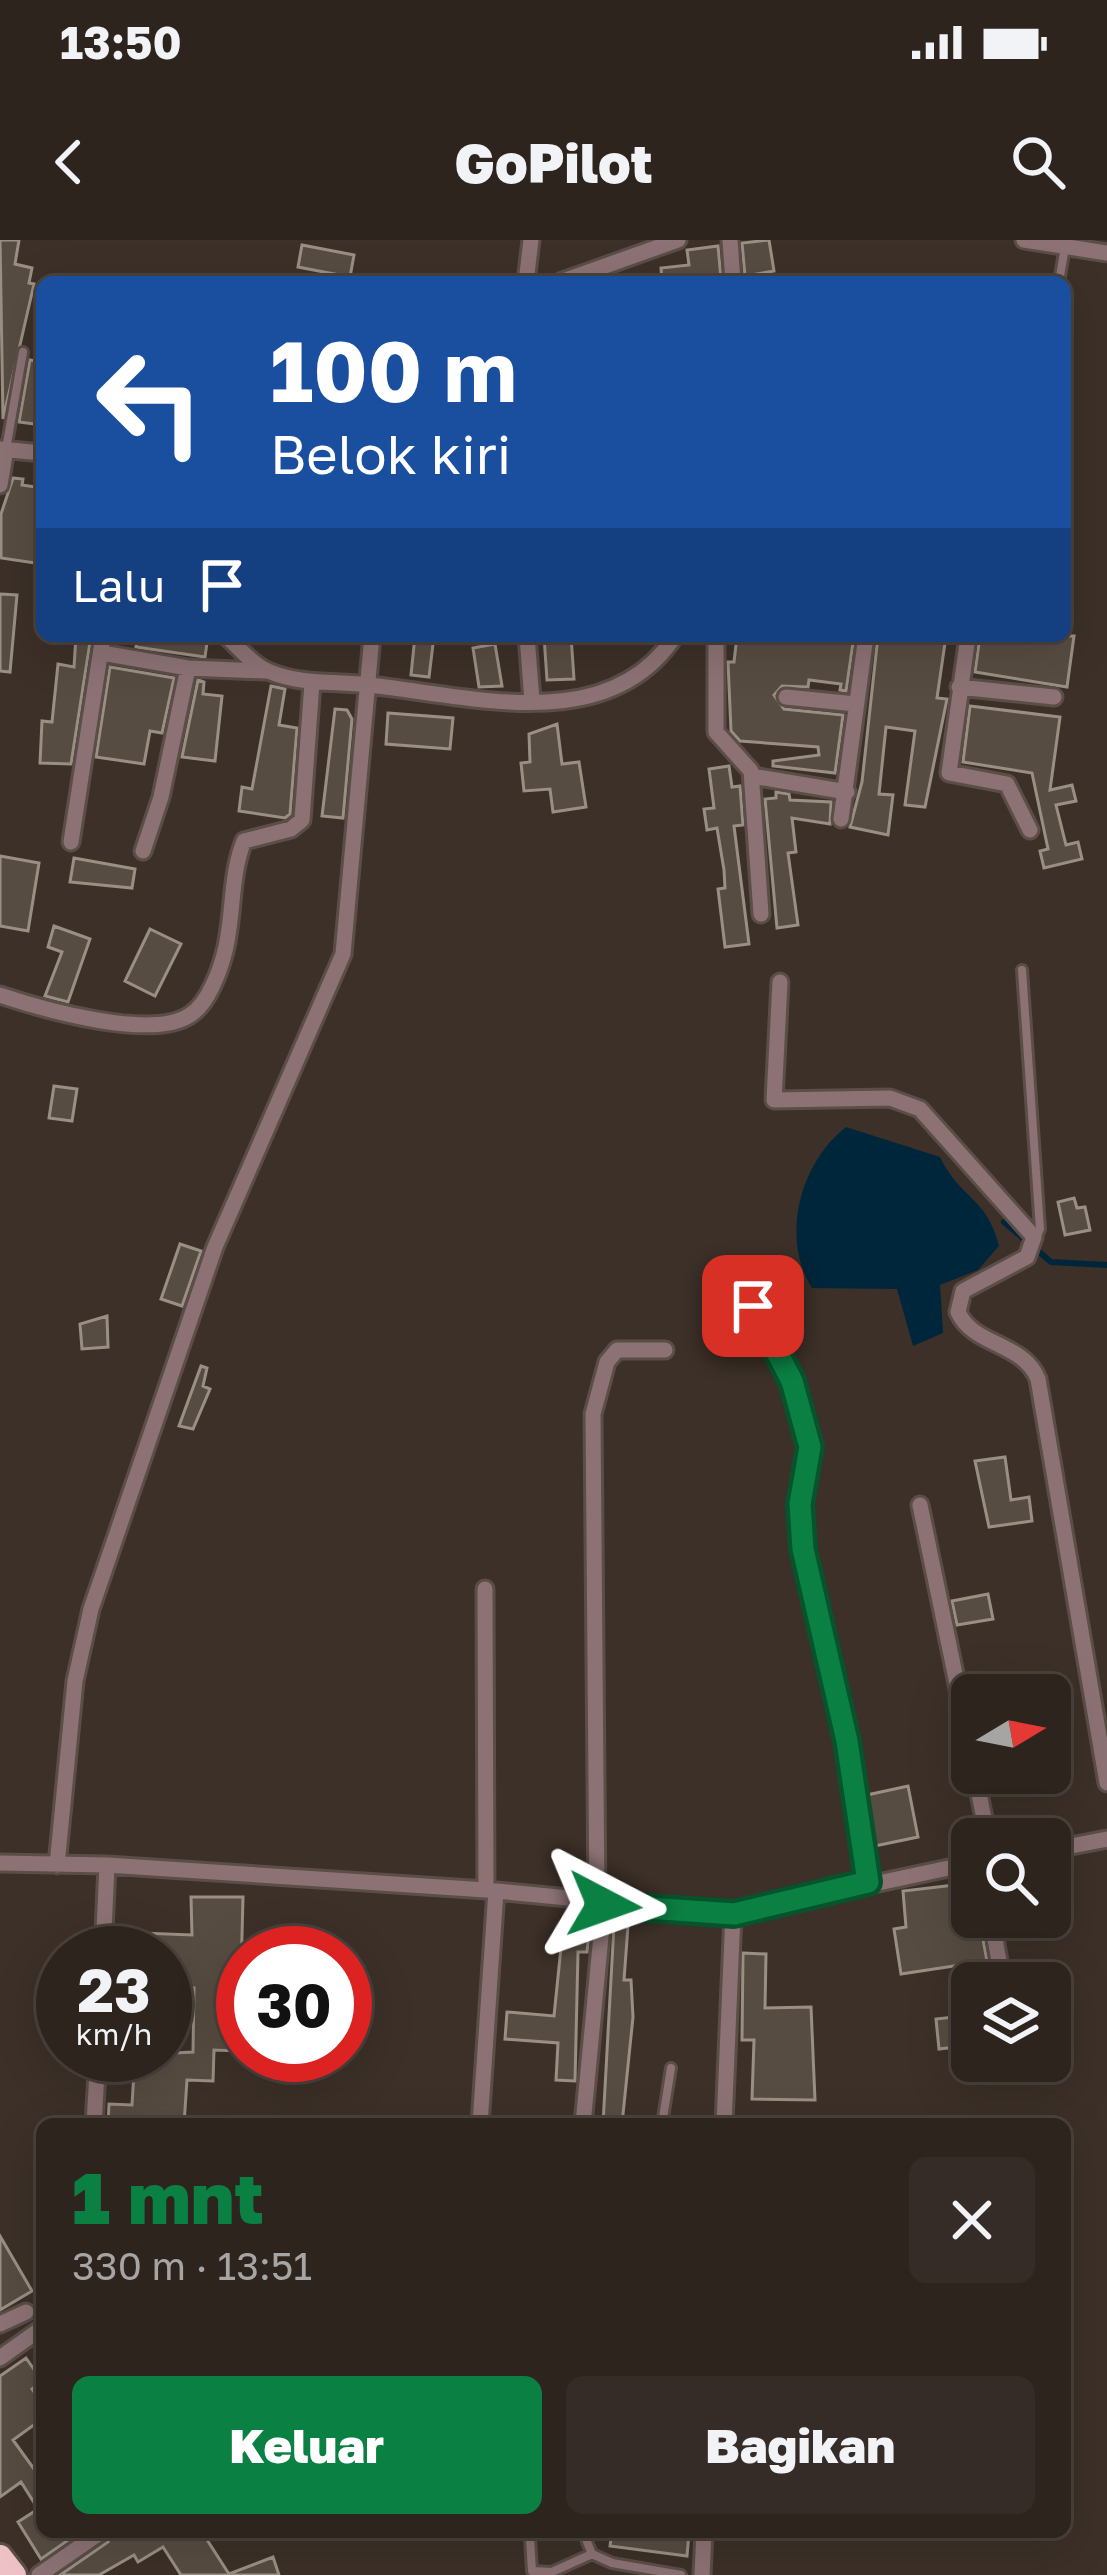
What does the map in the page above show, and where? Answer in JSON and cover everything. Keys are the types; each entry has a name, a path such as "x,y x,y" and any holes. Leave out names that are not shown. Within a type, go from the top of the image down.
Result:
{"highway":[{"path":"0,2557 14,2575"}],"street":[{"path":"527,276 530,240"},
{"path":"573,276 643,244 678,240"},
{"path":"730,240 733,276"},
{"path":"1024,240 1107,253"},
{"path":"0,485 3,449 36,452"},
{"path":"233,642 265,670"},
{"path":"57,1865 75,1681 91,1609 215,1247 343,954 372,642"},
{"path":"527,642 532,701"},
{"path":"71,842 103,644 188,668 265,670 312,683 368,685 461,700 532,701 620,688 641,677 670,642"},
{"path":"716,642 716,732 724,747 748,765 752,776 761,914"},
{"path":"841,819 865,642"},
{"path":"967,642 949,773 1007,784 1030,830"},
{"path":"143,850 161,797 188,668"},
{"path":"0,995 41,1009 148,1025 171,1024 197,1010 224,953 244,841 291,829 307,809 312,683"},
{"path":"959,687 1054,697"},
{"path":"786,697 856,704"},
{"path":"752,776 847,792"},
{"path":"780,982 774,1100 912,1105 1033,1246 972,1282 959,1298 958,1312 968,1327 1019,1354 1038,1379 1107,1783"},
{"path":"753,1306 792,1381 810,1447 800,1504 803,1549 847,1741 868,1882"},
{"path":"583,2118 601,1904 593,1414 607,1361 616,1350 665,1350"},
{"path":"920,1505 955,1674"},
{"path":"480,2118 491,1890 485,1589"},
{"path":"1071,1846 1107,1839"},
{"path":"0,1863 107,1864 491,1890 734,1914 951,1867"},
{"path":"104,1926 107,1864"},
{"path":"724,2118 734,1914"},
{"path":"94,2118 96,2082"},
{"path":"0,2324 26,2312"},
{"path":"0,2358 36,2332"},
{"path":"39,2575 92,2538"},
{"path":"702,2575 704,2538"}],"lane":[{"path":"1059,276 1066,246"},
{"path":"3,449 23,352"},
{"path":"1022,970 1040,1228 1033,1246"},
{"path":"663,2118 671,2068"},
{"path":"530,2538 532,2571 552,2572 592,2554"},
{"path":"585,2538 592,2554 612,2564 681,2575"}],"water":[{"path":"846,1127 940,1157 988,1217 999,1246 978,1270 940,1285 943,1333 913,1346 897,1289 812,1288 802,1268 797,1246 800,1202 817,1160"}],"building":[{"path":"0,240 19,240 15,264 32,268 29,283 34,284 3,419"},
{"path":"769,240 774,271 745,276 742,243"},
{"path":"302,245 354,255 350,276 298,267"},
{"path":"718,246 721,276 662,276 661,268 689,265 687,250"},
{"path":"30,360 36,361 36,424 19,422"},
{"path":"13,478 36,487 36,563 1,558 1,514"},
{"path":"0,594 17,595 10,672 0,671"},
{"path":"1074,636 1067,687 975,672 979,642 1071,642"},
{"path":"76,642 90,642 71,764 40,763 42,721 52,722 58,664 74,667"},
{"path":"137,642 207,642 205,657 136,647"},
{"path":"414,642 433,642 429,677 411,675"},
{"path":"544,642 571,642 574,679 547,680"},
{"path":"736,642 853,642 846,691 840,690 841,684 809,680 808,687 782,686 774,695 784,709 843,715 835,773 773,766 773,761 819,755 818,747 740,741 731,731 728,662 734,662"},
{"path":"877,642 945,642 937,698 947,699 925,807 905,805 915,731 886,727 879,794 893,795 888,835 850,827 862,782"},
{"path":"495,644 502,686 479,687 473,648"},
{"path":"110,667 174,678 162,733 150,731 144,764 96,757"},
{"path":"198,680 204,682 203,694 222,696 215,761 182,757"},
{"path":"271,686 285,689 279,725 297,728 290,814 285,818 239,811 242,787 252,789"},
{"path":"970,706 1060,717 1050,790 1072,785 1076,801 1056,805 1066,845 1078,842 1082,859 1044,868 1040,851 1048,849 1032,773 963,762"},
{"path":"335,709 347,710 352,719 343,818 322,816"},
{"path":"388,713 453,718 450,749 386,744"},
{"path":"557,724 562,764 579,762 586,807 553,812 550,789 524,791 521,763 530,762 529,734"},
{"path":"729,766 732,787 740,786 743,825 734,826 749,944 725,947 718,889 725,888 724,870 717,828 707,830 704,809 714,808 709,769"},
{"path":"776,792 789,794 790,800 831,802 830,824 792,818 796,852 788,853 798,925 777,928 765,799 776,798"},
{"path":"0,856 39,863 28,931 0,926"},
{"path":"74,858 135,869 132,888 70,882"},
{"path":"54,926 90,939 68,1002 45,996 62,952 48,947"},
{"path":"150,929 181,944 155,996 125,981"},
{"path":"54,1086 77,1089 72,1121 49,1118"},
{"path":"1074,1198 1077,1208 1085,1207 1090,1230 1065,1235 1058,1202"},
{"path":"180,1244 201,1251 182,1306 161,1299"},
{"path":"107,1316 108,1347 82,1349 80,1324"},
{"path":"201,1366 207,1368 203,1386 210,1389 193,1429 179,1426"},
{"path":"1005,1457 1011,1500 1029,1497 1032,1521 989,1527 975,1461"},
{"path":"988,1594 993,1619 957,1625 952,1601"},
{"path":"908,1786 918,1837 875,1846 867,1795"},
{"path":"951,1885 951,1938 983,1938 987,1961 951,1962 951,1966 901,1974 894,1929 906,1927 903,1891"},
{"path":"191,1897 243,1897 242,1926 216,1926 213,2081 192,2080"},
{"path":"564,1918 590,1923 587,1952 578,1952 575,2081 556,2080 558,2043 505,2039 507,2012 554,2016"},
{"path":"614,1925 628,1926 624,1980 631,1980 633,2017 623,2118 603,2118"},
{"path":"743,1953 766,1954 765,2008 811,2007 815,2100 752,2099 754,2040 742,2040"},
{"path":"951,2017 951,2048 939,2049 936,2019"},
{"path":"133,2082 187,2082 184,2118 108,2118 109,2104 132,2105"},
{"path":"0,2236 32,2291 0,2310"},
{"path":"26,2358 36,2372 32,2389 36,2423 13,2440 36,2472 36,2506 21,2482 0,2497 0,2376"},
{"path":"36,2510 36,2538 71,2538 41,2559 18,2522"},
{"path":"110,2538 206,2538 229,2574 273,2557 279,2575 181,2575 163,2547 138,2562 134,2555 99,2575 60,2575"},
{"path":"611,2538 689,2538 687,2556 610,2546"}],"waterway":[{"path":"1004,1222 1051,1262 1107,1265"}],"route":[{"path":"604,1905 734,1914 868,1882 847,1741 803,1549 800,1504 812,1459 810,1447 792,1381 753,1306"}]}
